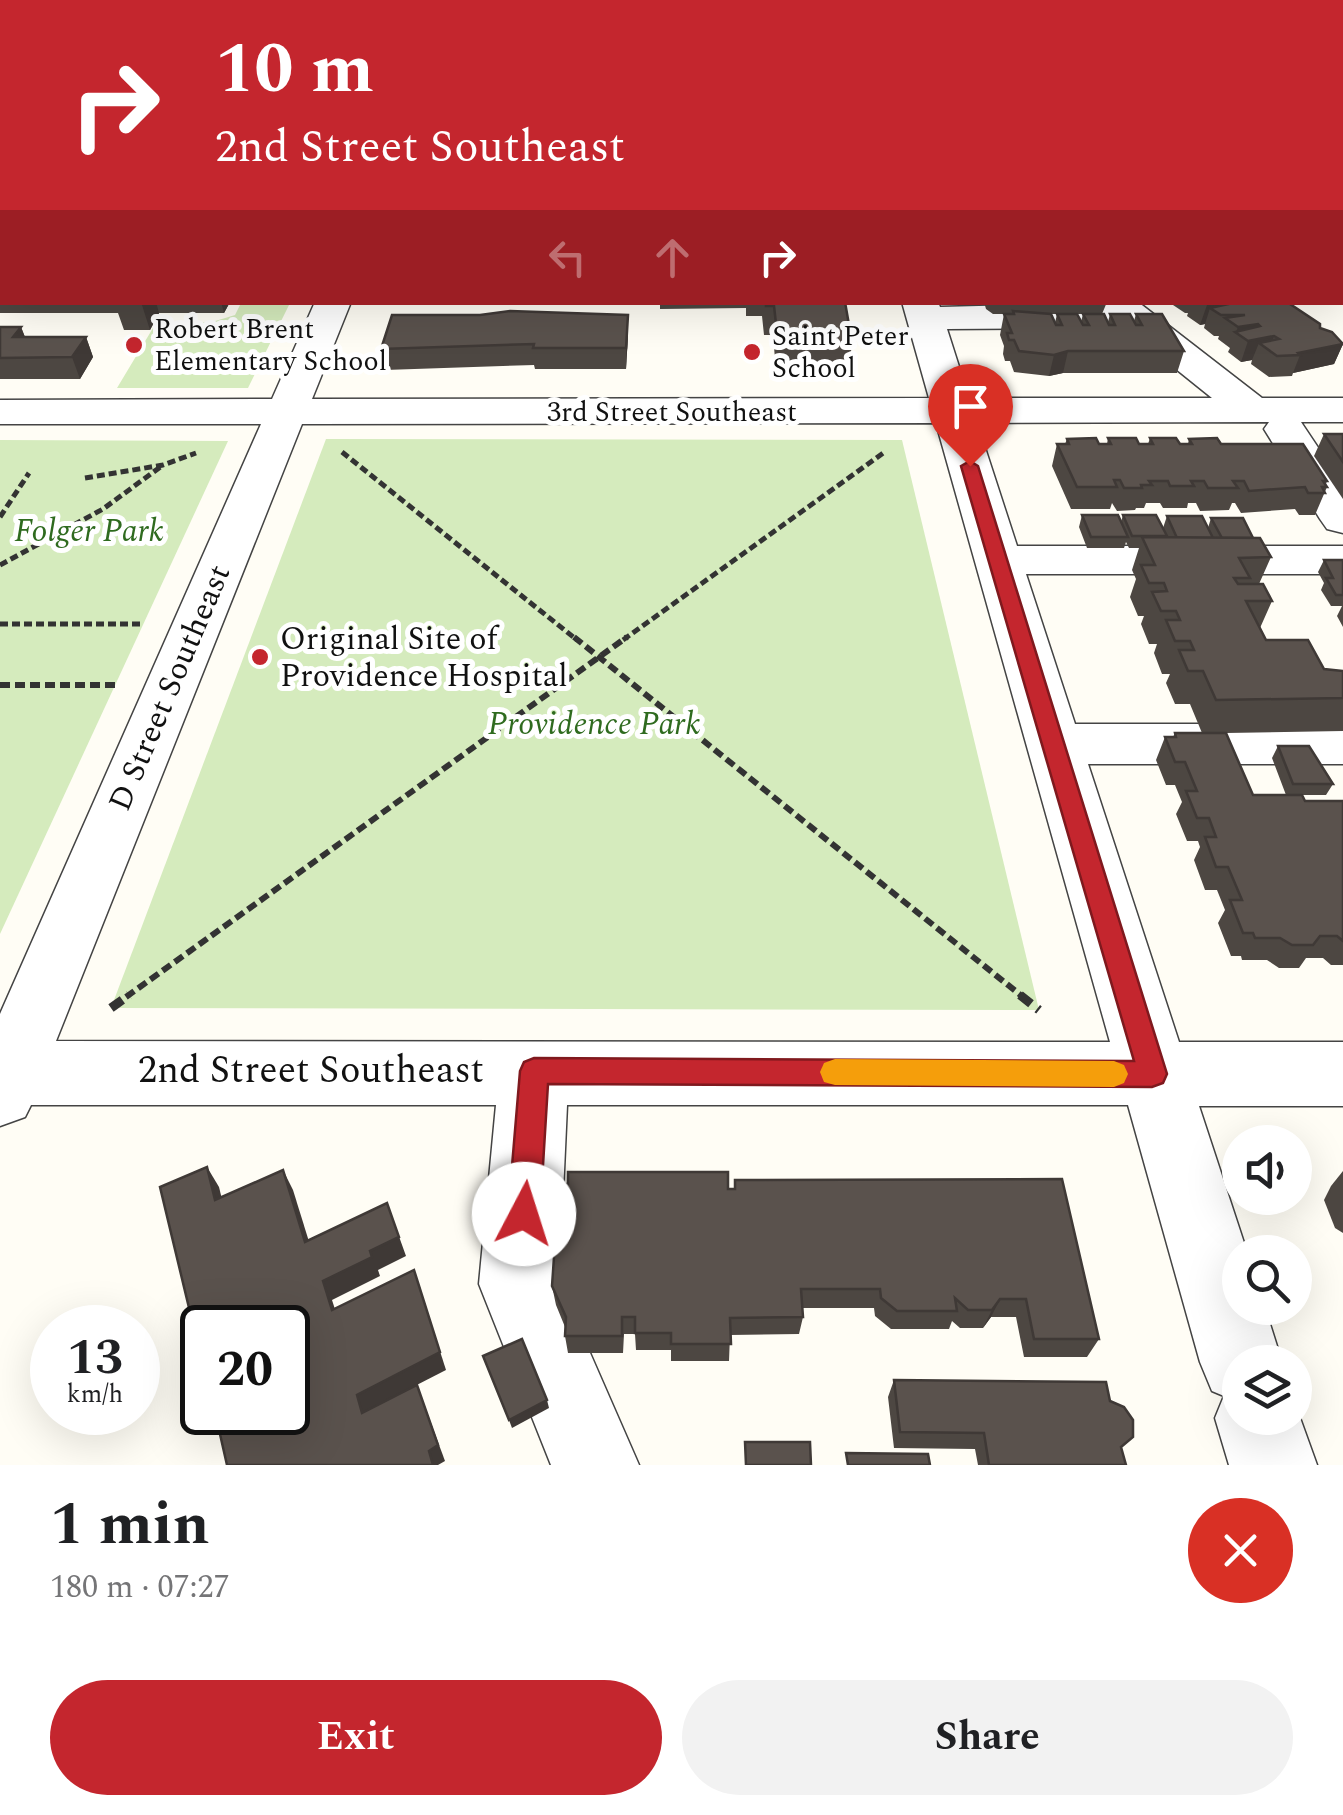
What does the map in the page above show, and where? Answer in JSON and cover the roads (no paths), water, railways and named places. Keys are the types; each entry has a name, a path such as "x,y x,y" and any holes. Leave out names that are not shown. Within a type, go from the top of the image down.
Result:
{"street":[{"name":"D Street Southeast","path":"3,1080 332,305"},
{"path":"1236,1345 997,560 928,425 922,310 1125,310 1261,409 1343,519"},
{"name":"3rd Street Southeast","path":"0,412 287,412 928,425 1261,409 1343,410"},
{"path":"997,560 1343,560"},
{"path":"1052,744 1343,744"},
{"path":"534,1071 518,1284 594,1465"},
{"name":"2nd Street Southeast","path":"3,1080 534,1071 1343,1074"},
{"path":"1263,1435 1272,1465"}],"place":[{"name":"Robert Brent Elementary School","path":"134,345"},
{"name":"Saint Peter School","path":"752,352"},
{"name":"Original Site of Providence Hospital","path":"260,657"}],"park label":[{"name":"Folger Park","path":"89,531"},
{"name":"Providence Park","path":"594,724"}]}
